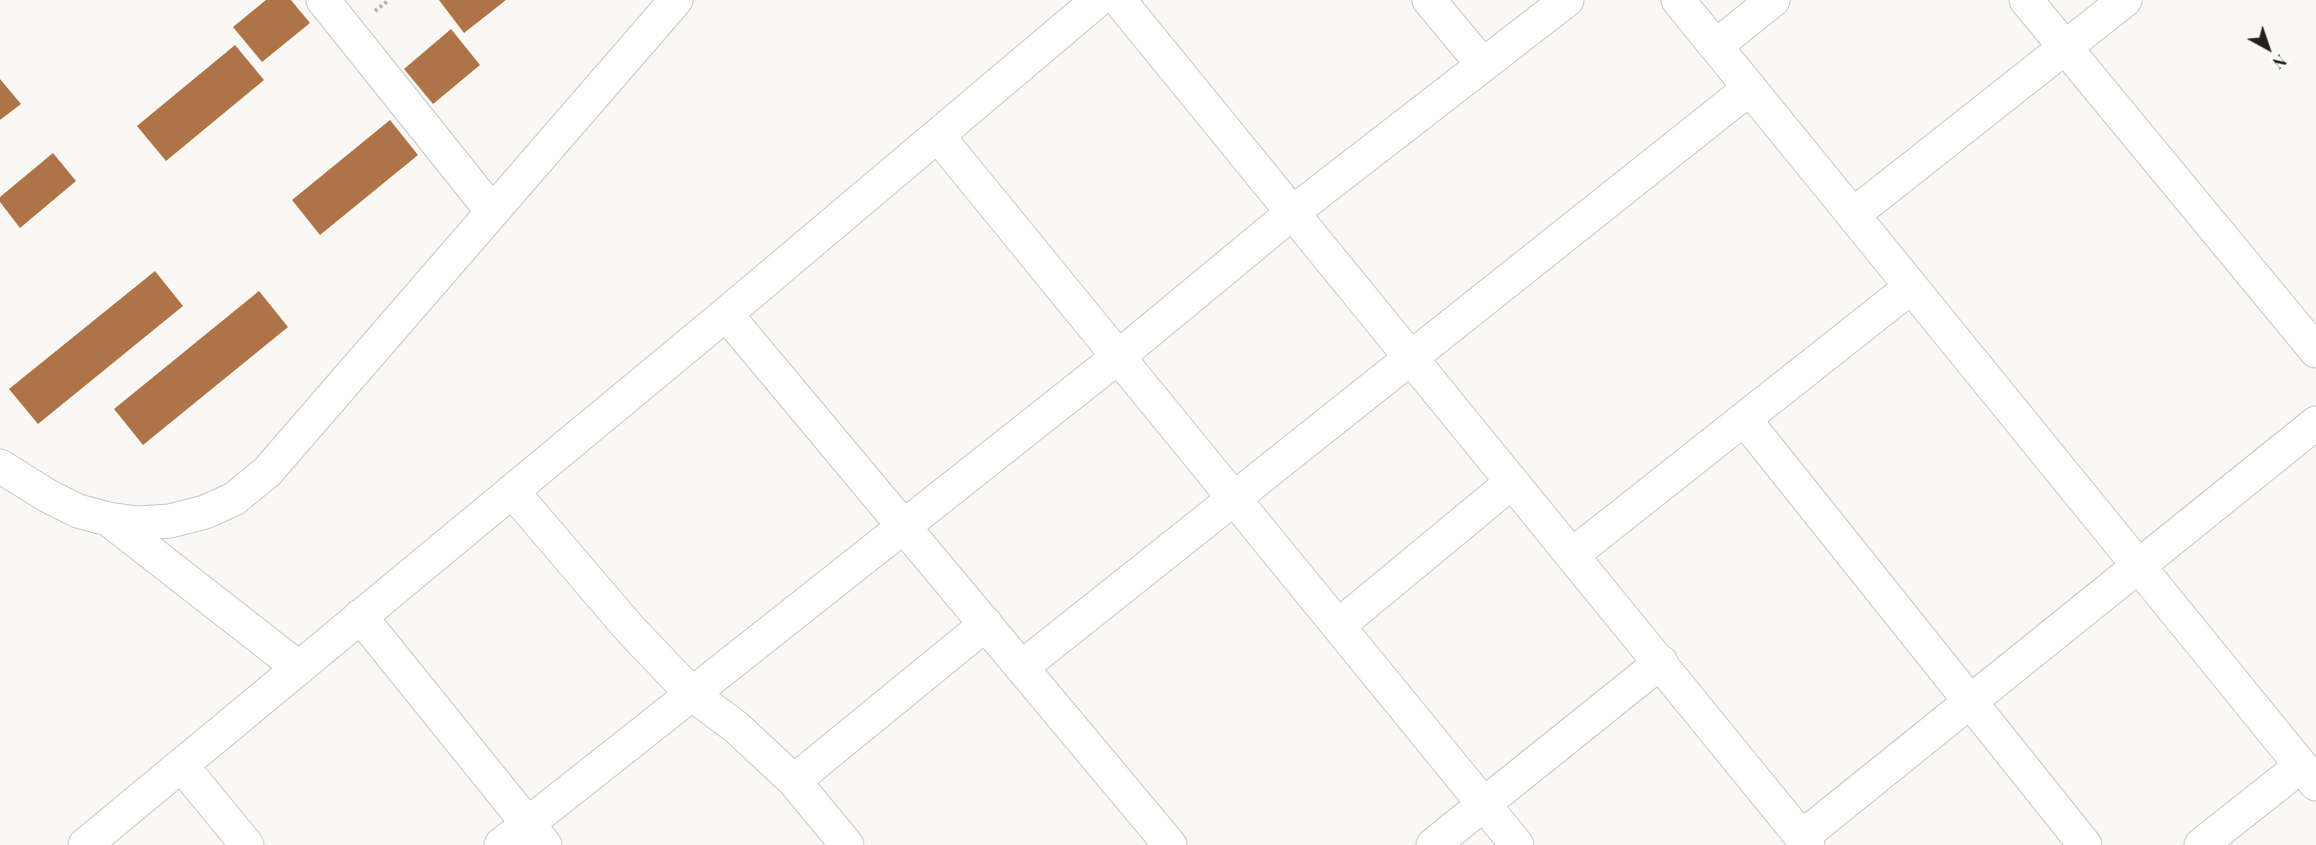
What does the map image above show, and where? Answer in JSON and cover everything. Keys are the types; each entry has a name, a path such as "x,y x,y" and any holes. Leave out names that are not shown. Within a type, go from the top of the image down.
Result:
{"street":[{"path":"323,0 491,210"},
{"path":"0,465 48,496 78,511 108,519 138,523 170,521 205,512 234,499 267,472 491,210 676,0"},
{"path":"85,845 726,314 1098,0"},
{"path":"1119,0 1805,841 1971,702 2316,423"},
{"path":"1430,0 1483,65"},
{"path":"501,845 537,834 693,695 1118,357 1292,213 1567,0"},
{"path":"1678,0 2309,775 2201,845"},
{"path":"1716,46 1773,0"},
{"path":"2026,0 2316,351"},
{"path":"1854,214 2125,0"},
{"path":"1022,667 1750,88"},
{"path":"938,136 1517,845"},
{"path":"1572,555 1911,287"},
{"path":"726,314 1170,845"},
{"path":"1744,420 2085,845"},
{"path":"1338,626 1512,482"},
{"path":"512,491 630,628 693,695 736,727 794,781 847,845"},
{"path":"108,519 299,668"},
{"path":"360,616 537,834"},
{"path":"794,781 986,624"},
{"path":"1433,845 1661,662"},
{"path":"182,766 247,845"}],"building":[{"path":"266,0 291,0 310,23 262,62 233,27"},
{"path":"439,0 506,0 464,33"},
{"path":"451,29 480,65 433,104 404,69"},
{"path":"235,45 264,80 166,161 137,126"},
{"path":"0,79 21,104 0,120"},
{"path":"390,120 418,155 320,235 292,200"},
{"path":"53,153 76,181 20,228 0,202 0,197"},
{"path":"155,271 183,306 38,424 9,389"},
{"path":"259,291 288,327 143,445 114,409"}]}
